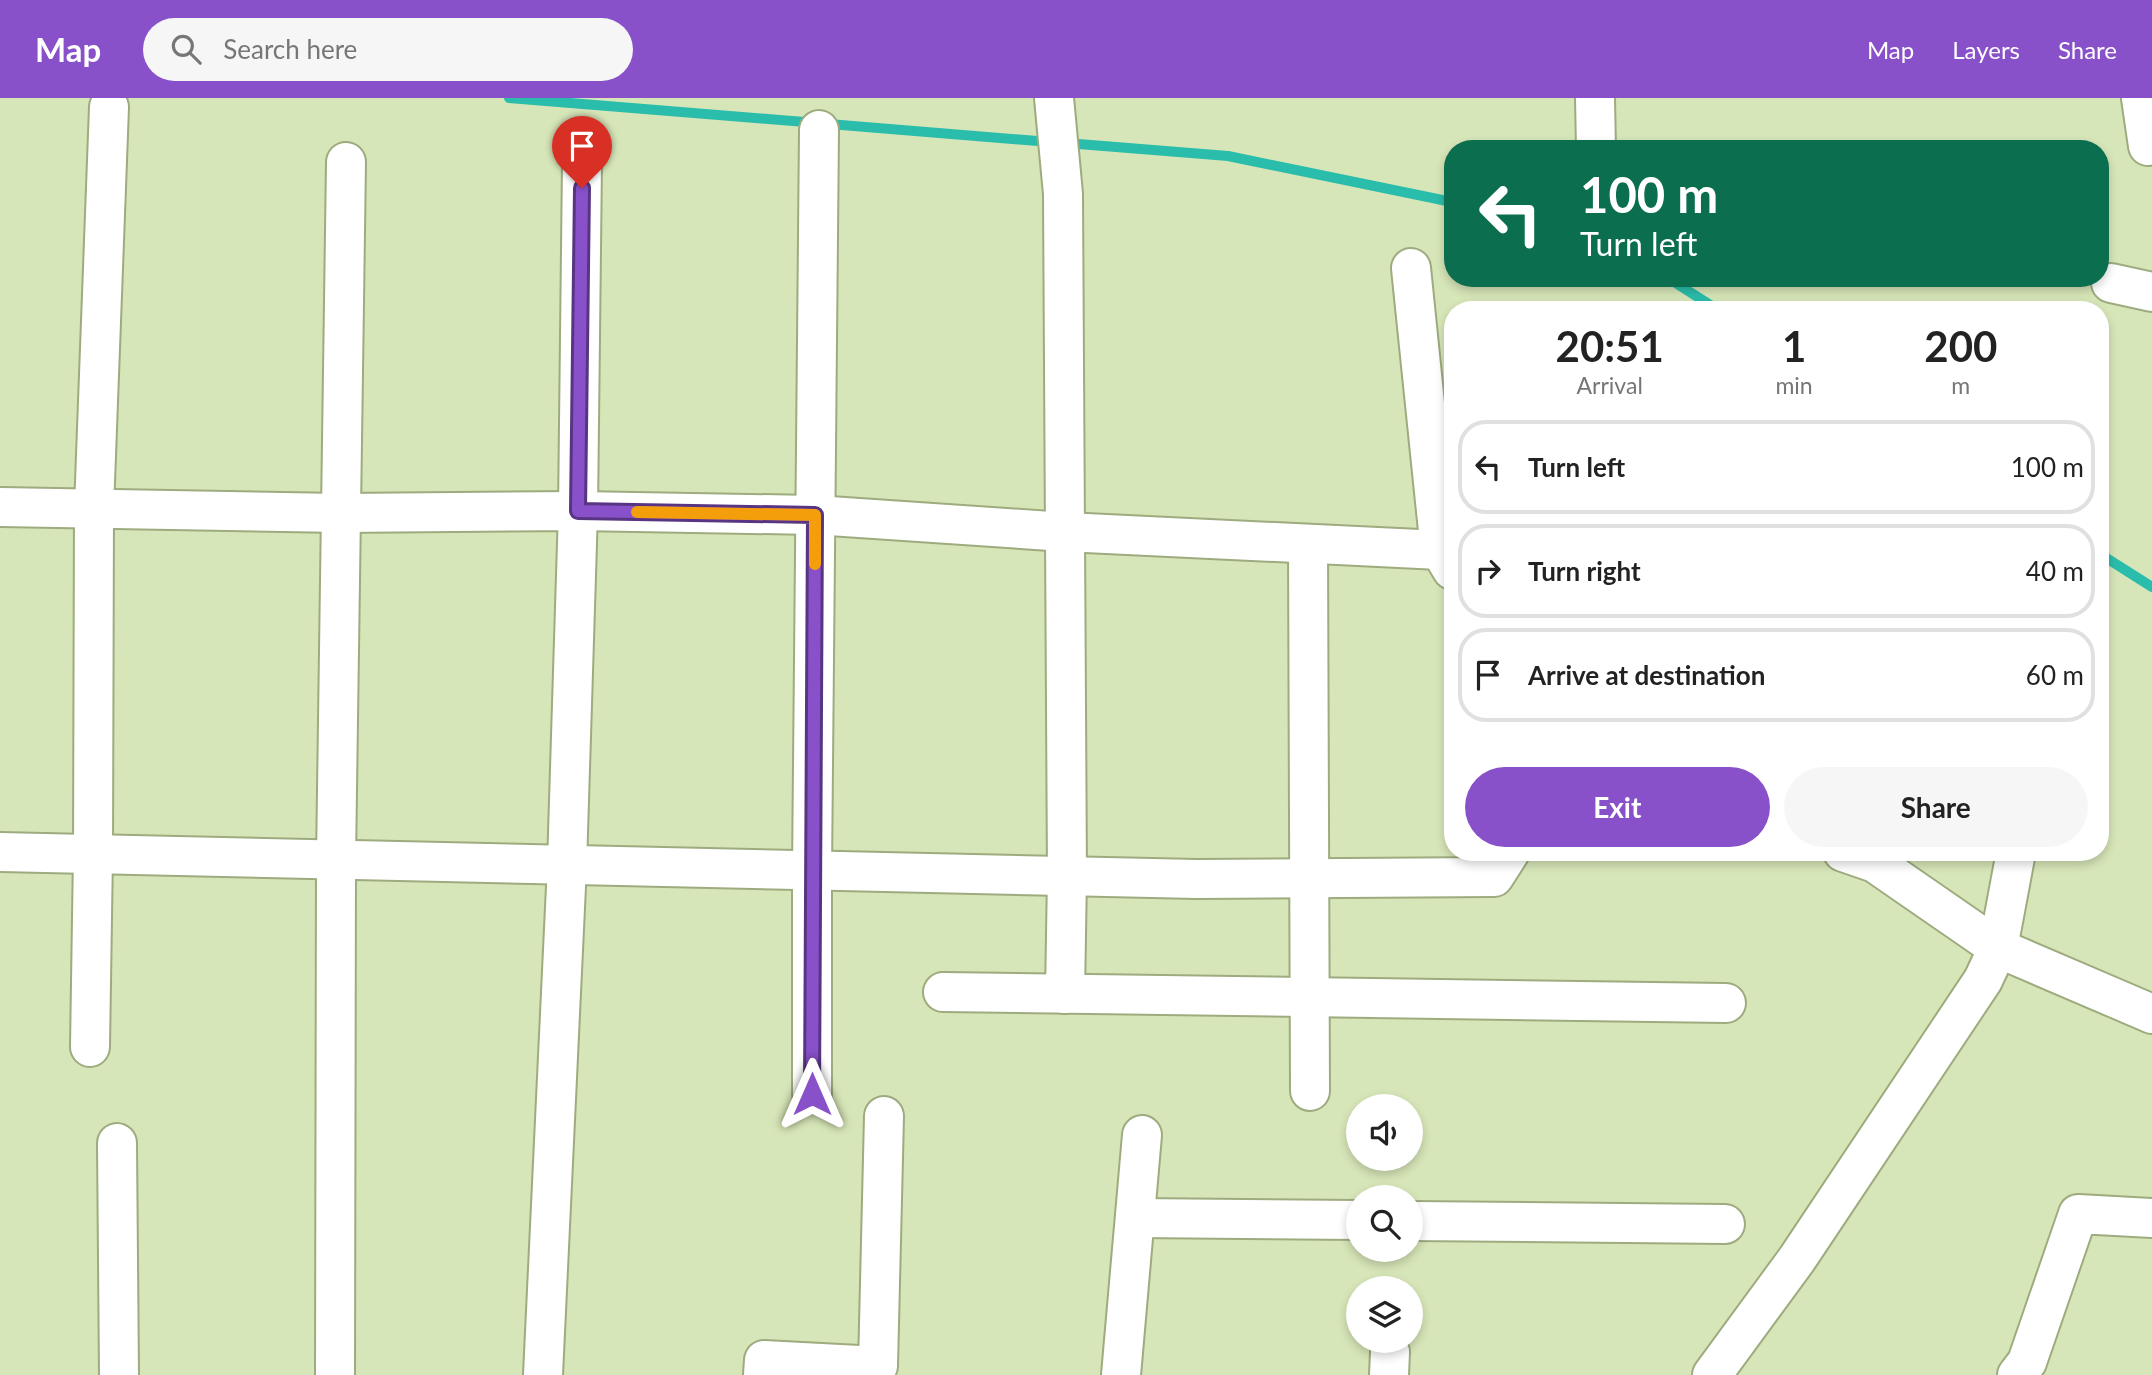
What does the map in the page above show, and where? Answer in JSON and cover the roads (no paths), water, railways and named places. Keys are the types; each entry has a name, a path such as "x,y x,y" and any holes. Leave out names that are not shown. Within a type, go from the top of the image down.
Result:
{"street":[{"path":"1054,98 1063,194 1067,876 1065,994"},
{"path":"1595,98 1596,140"},
{"path":"2141,98 2148,146"},
{"path":"90,1047 94,509 109,107"},
{"path":"812,1094 819,130"},
{"path":"335,1375 336,860 346,162"},
{"path":"543,1375 567,865 578,511 582,162"},
{"path":"1411,268 1444,543"},
{"path":"2111,283 2152,292"},
{"path":"0,507 341,513 578,511 815,515 1065,532 1308,544 1444,560"},
{"path":"1308,544 1310,1091"},
{"path":"0,852 1197,879 1494,877 1504,861"},
{"path":"1871,861 1998,948 2152,1014"},
{"path":"1713,1375 1797,1259 1983,980 1998,948 2014,861"},
{"path":"943,992 1726,1003"},
{"path":"763,1375 764,1360 878,1366 884,1116"},
{"path":"1121,1375 1142,1135"},
{"path":"117,1143 119,1375"},
{"path":"2017,1375 2027,1362 2078,1214 2152,1218"},
{"path":"1135,1218 1346,1220"},
{"path":"1423,1221 1725,1224"}],"waterway":[{"path":"509,98 1050,142"},
{"path":"1066,143 1228,156 1444,200"},
{"path":"1682,287 1704,301"},
{"path":"2109,560 2152,587"}]}
